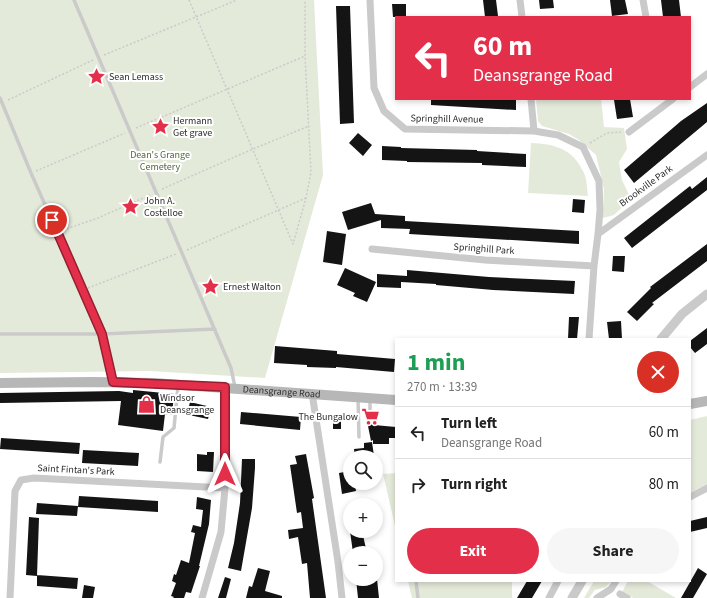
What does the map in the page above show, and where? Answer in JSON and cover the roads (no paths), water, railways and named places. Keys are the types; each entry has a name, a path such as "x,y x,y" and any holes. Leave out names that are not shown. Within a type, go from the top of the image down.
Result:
{"main road":[{"name":"Deansgrange Road","path":"0,383 113,382 178,384 395,400"},
{"path":"691,404 707,401"}],"street":[{"name":"Springhill Avenue","path":"370,0 374,88 384,111 405,129 534,131 558,134 583,147 599,181 600,210 598,234"},
{"path":"520,0 522,16"},
{"path":"643,0 646,16"},
{"path":"691,86 707,74"},
{"path":"531,100 534,131"},
{"path":"658,100 659,108"},
{"path":"629,132 671,100"},
{"name":"Brookville Park","path":"598,234 707,155"},
{"path":"590,338 594,266 598,234"},
{"name":"Springhill Park","path":"372,249 485,260 594,266"},
{"path":"662,338 682,314 707,294"},
{"path":"202,598 221,532 225,488 230,387"},
{"path":"312,393 336,547 342,598"},
{"name":"Saint Fintan's Park","path":"10,598 15,491 21,480 34,478 225,488"},
{"path":"691,496 707,488"},
{"path":"549,598 557,582"},
{"path":"572,598 581,582"},
{"path":"597,598 611,589 615,582"},
{"path":"620,594 627,598"}],"lane":[{"path":"74,0 231,368 230,387"},
{"path":"0,98 31,173 102,334 113,382"},
{"path":"0,334 102,334 215,330"},
{"path":"160,462 163,437 174,428 178,384"},
{"path":"358,397 359,437"},
{"path":"370,398 370,413"},
{"path":"416,582 418,598"}],"place":[{"name":"Sean Lemass","path":"96,77"},
{"name":"Hermann Get grave","path":"160,127"},
{"name":"John A. Costelloe","path":"131,207"},
{"name":"Ernest Walton","path":"210,287"},
{"name":"Windsor Deansgrange","path":"147,404"},
{"name":"The Bungalow","path":"371,417"}],"park label":[{"name":"Dean's Grange Cemetery","path":"160,160"}]}
